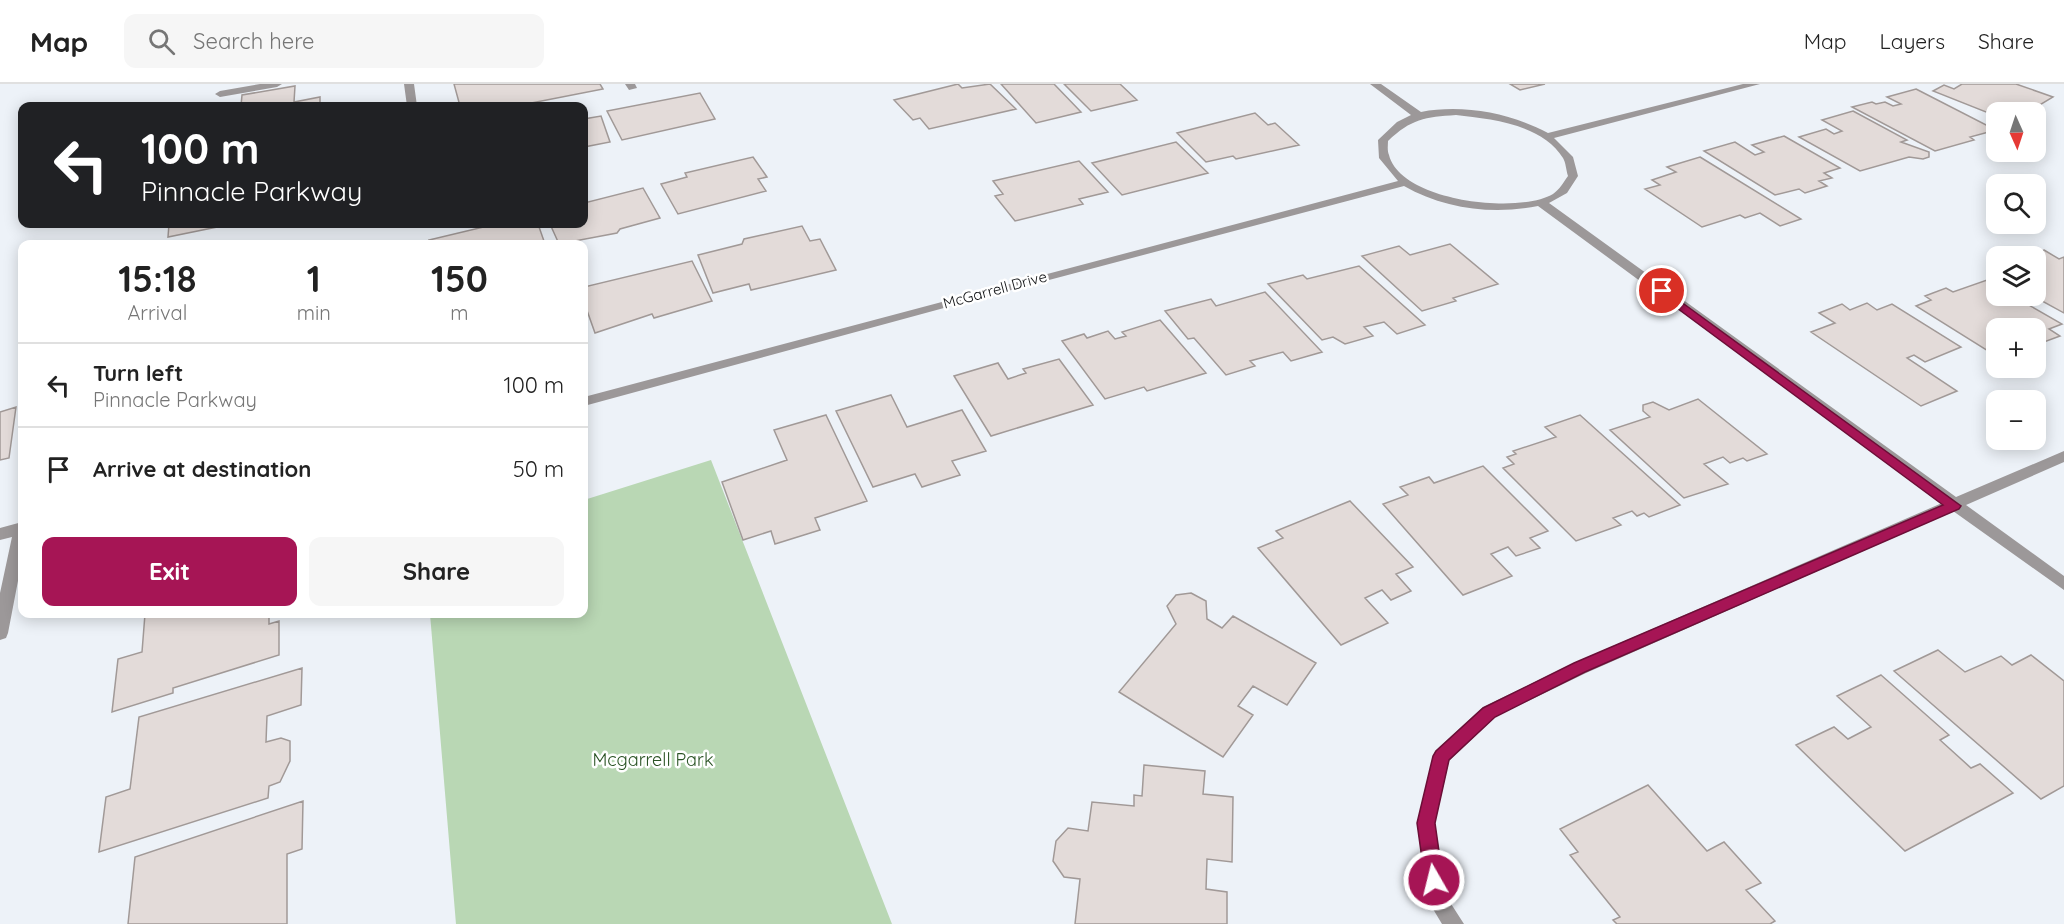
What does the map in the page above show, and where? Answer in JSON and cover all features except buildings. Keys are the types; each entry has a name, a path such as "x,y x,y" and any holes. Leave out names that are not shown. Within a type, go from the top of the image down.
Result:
{"street":[{"path":"220,93 277,84"},
{"path":"409,84 411,102"},
{"path":"1375,84 1418,115"},
{"path":"1546,136 1755,84"},
{"path":"1456,112 1488,115 1520,124 1546,136 1569,159 1572,176 1562,192 1542,202 1504,208 1477,207 1443,199 1407,182 1395,173 1383,156 1383,140 1401,122 1418,115 1456,112"},
{"name":"McGarrell Drive","path":"588,401 973,296 1407,182"},
{"path":"1542,202 1954,506 2064,584"},
{"path":"1454,924 1437,899 1426,823 1441,756 1489,712 1580,668 2064,456"},
{"path":"0,534 18,529"},
{"path":"0,633 18,547"}],"green space":[{"name":"Mcgarrell Park","path":"711,460 892,924 456,924 430,618 588,618 588,499"}],"route":[{"path":"1434,880 1426,823 1441,756 1489,712 1580,668 1954,506 1662,291"}]}
